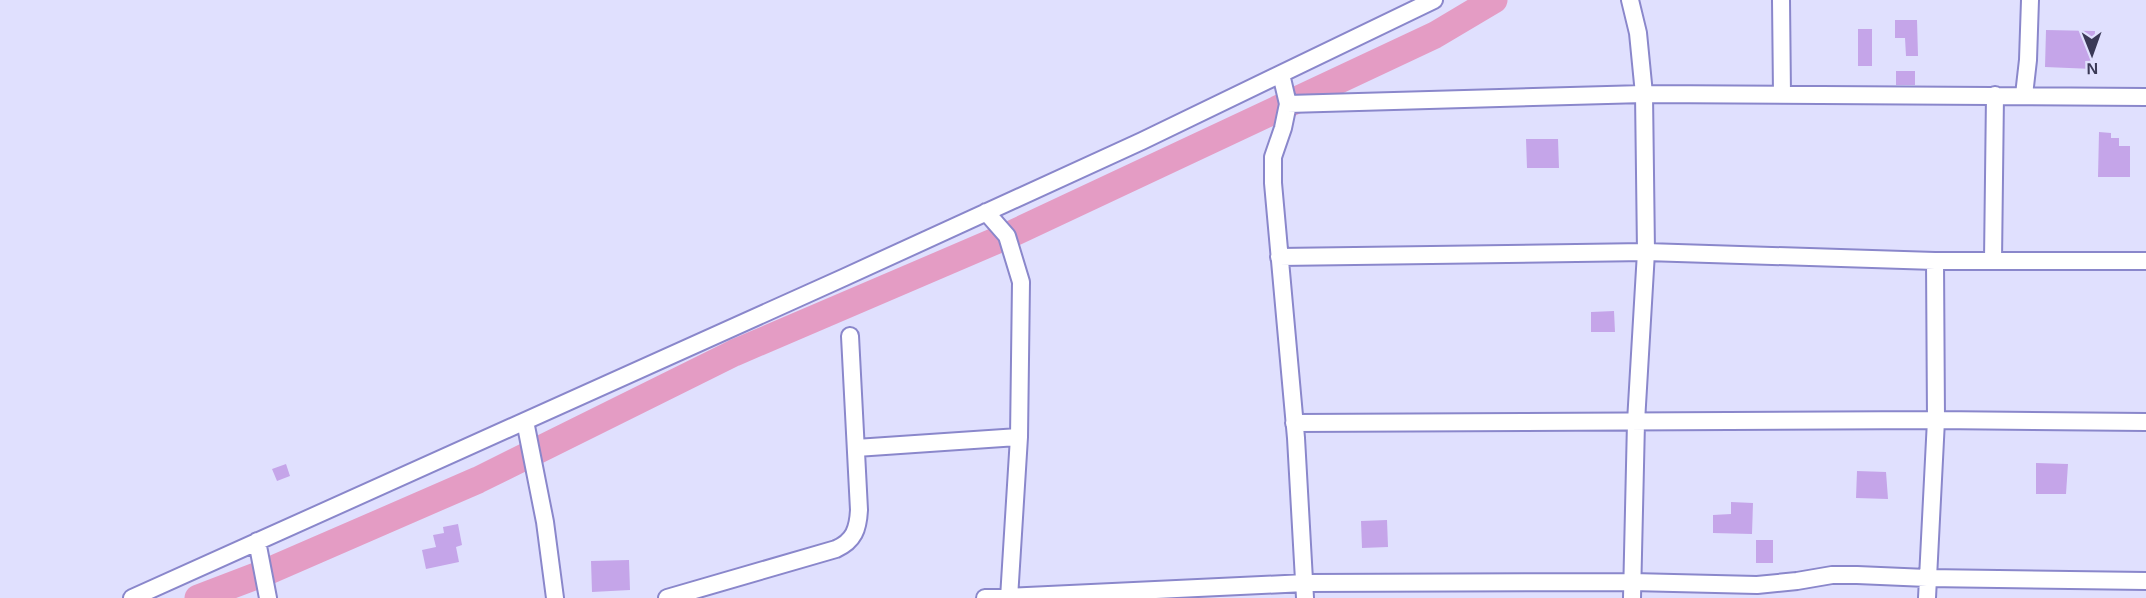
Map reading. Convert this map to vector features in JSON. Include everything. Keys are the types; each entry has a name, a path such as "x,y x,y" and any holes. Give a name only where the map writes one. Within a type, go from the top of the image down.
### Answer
{"street":[{"path":"132,598 986,212 1434,0"},
{"path":"1630,0 1638,33 1644,94 1646,252 1636,422 1632,590"},
{"path":"1781,0 1782,94"},
{"path":"2024,95 2030,0"},
{"path":"1281,74 1288,104 1273,157 1305,591"},
{"path":"1288,104 1644,94 2146,97"},
{"path":"1993,261 1995,95"},
{"path":"986,212 1007,236 1020,282 1019,437 1009,597"},
{"path":"1279,257 1646,252 1935,261 2146,261"},
{"path":"1927,598 1936,420 1935,261"},
{"path":"667,598 843,546 855,534 858,526 850,336"},
{"path":"1294,423 1936,420 2146,422"},
{"path":"525,421 545,522 555,598"},
{"path":"856,448 1019,437"},
{"path":"257,541 268,598"},
{"path":"984,598 1305,591 1632,590 1757,585 1832,575 2146,581"}],"building":[{"path":"1895,20 1917,20 1918,56 1906,56 1905,38 1895,38"},
{"path":"1858,29 1872,29 1872,66 1858,66"},
{"path":"2046,30 2095,31 2093,69 2045,67"},
{"path":"1896,71 1915,71 1915,85 1896,85"},
{"path":"2099,132 2111,133 2111,138 2119,138 2119,146 2130,146 2130,177 2098,177"},
{"path":"1526,139 1558,139 1559,168 1527,168"},
{"path":"1614,311 1615,332 1591,332 1591,312"},
{"path":"2036,463 2068,464 2066,494 2036,494"},
{"path":"286,464 290,476 277,481 272,469"},
{"path":"1857,471 1886,472 1888,499 1856,498"},
{"path":"1731,502 1753,503 1752,534 1713,533 1713,515 1731,514"},
{"path":"1387,520 1388,547 1362,548 1361,521"},
{"path":"458,524 462,545 456,547 459,562 426,569 422,550 436,547 433,535 444,533 443,527"},
{"path":"1756,540 1773,540 1773,563 1756,563"},
{"path":"629,560 630,590 592,592 591,561"}],"waterway":[{"path":"198,598 264,573 478,480 734,353 1007,236 1435,35 1494,0"}]}
